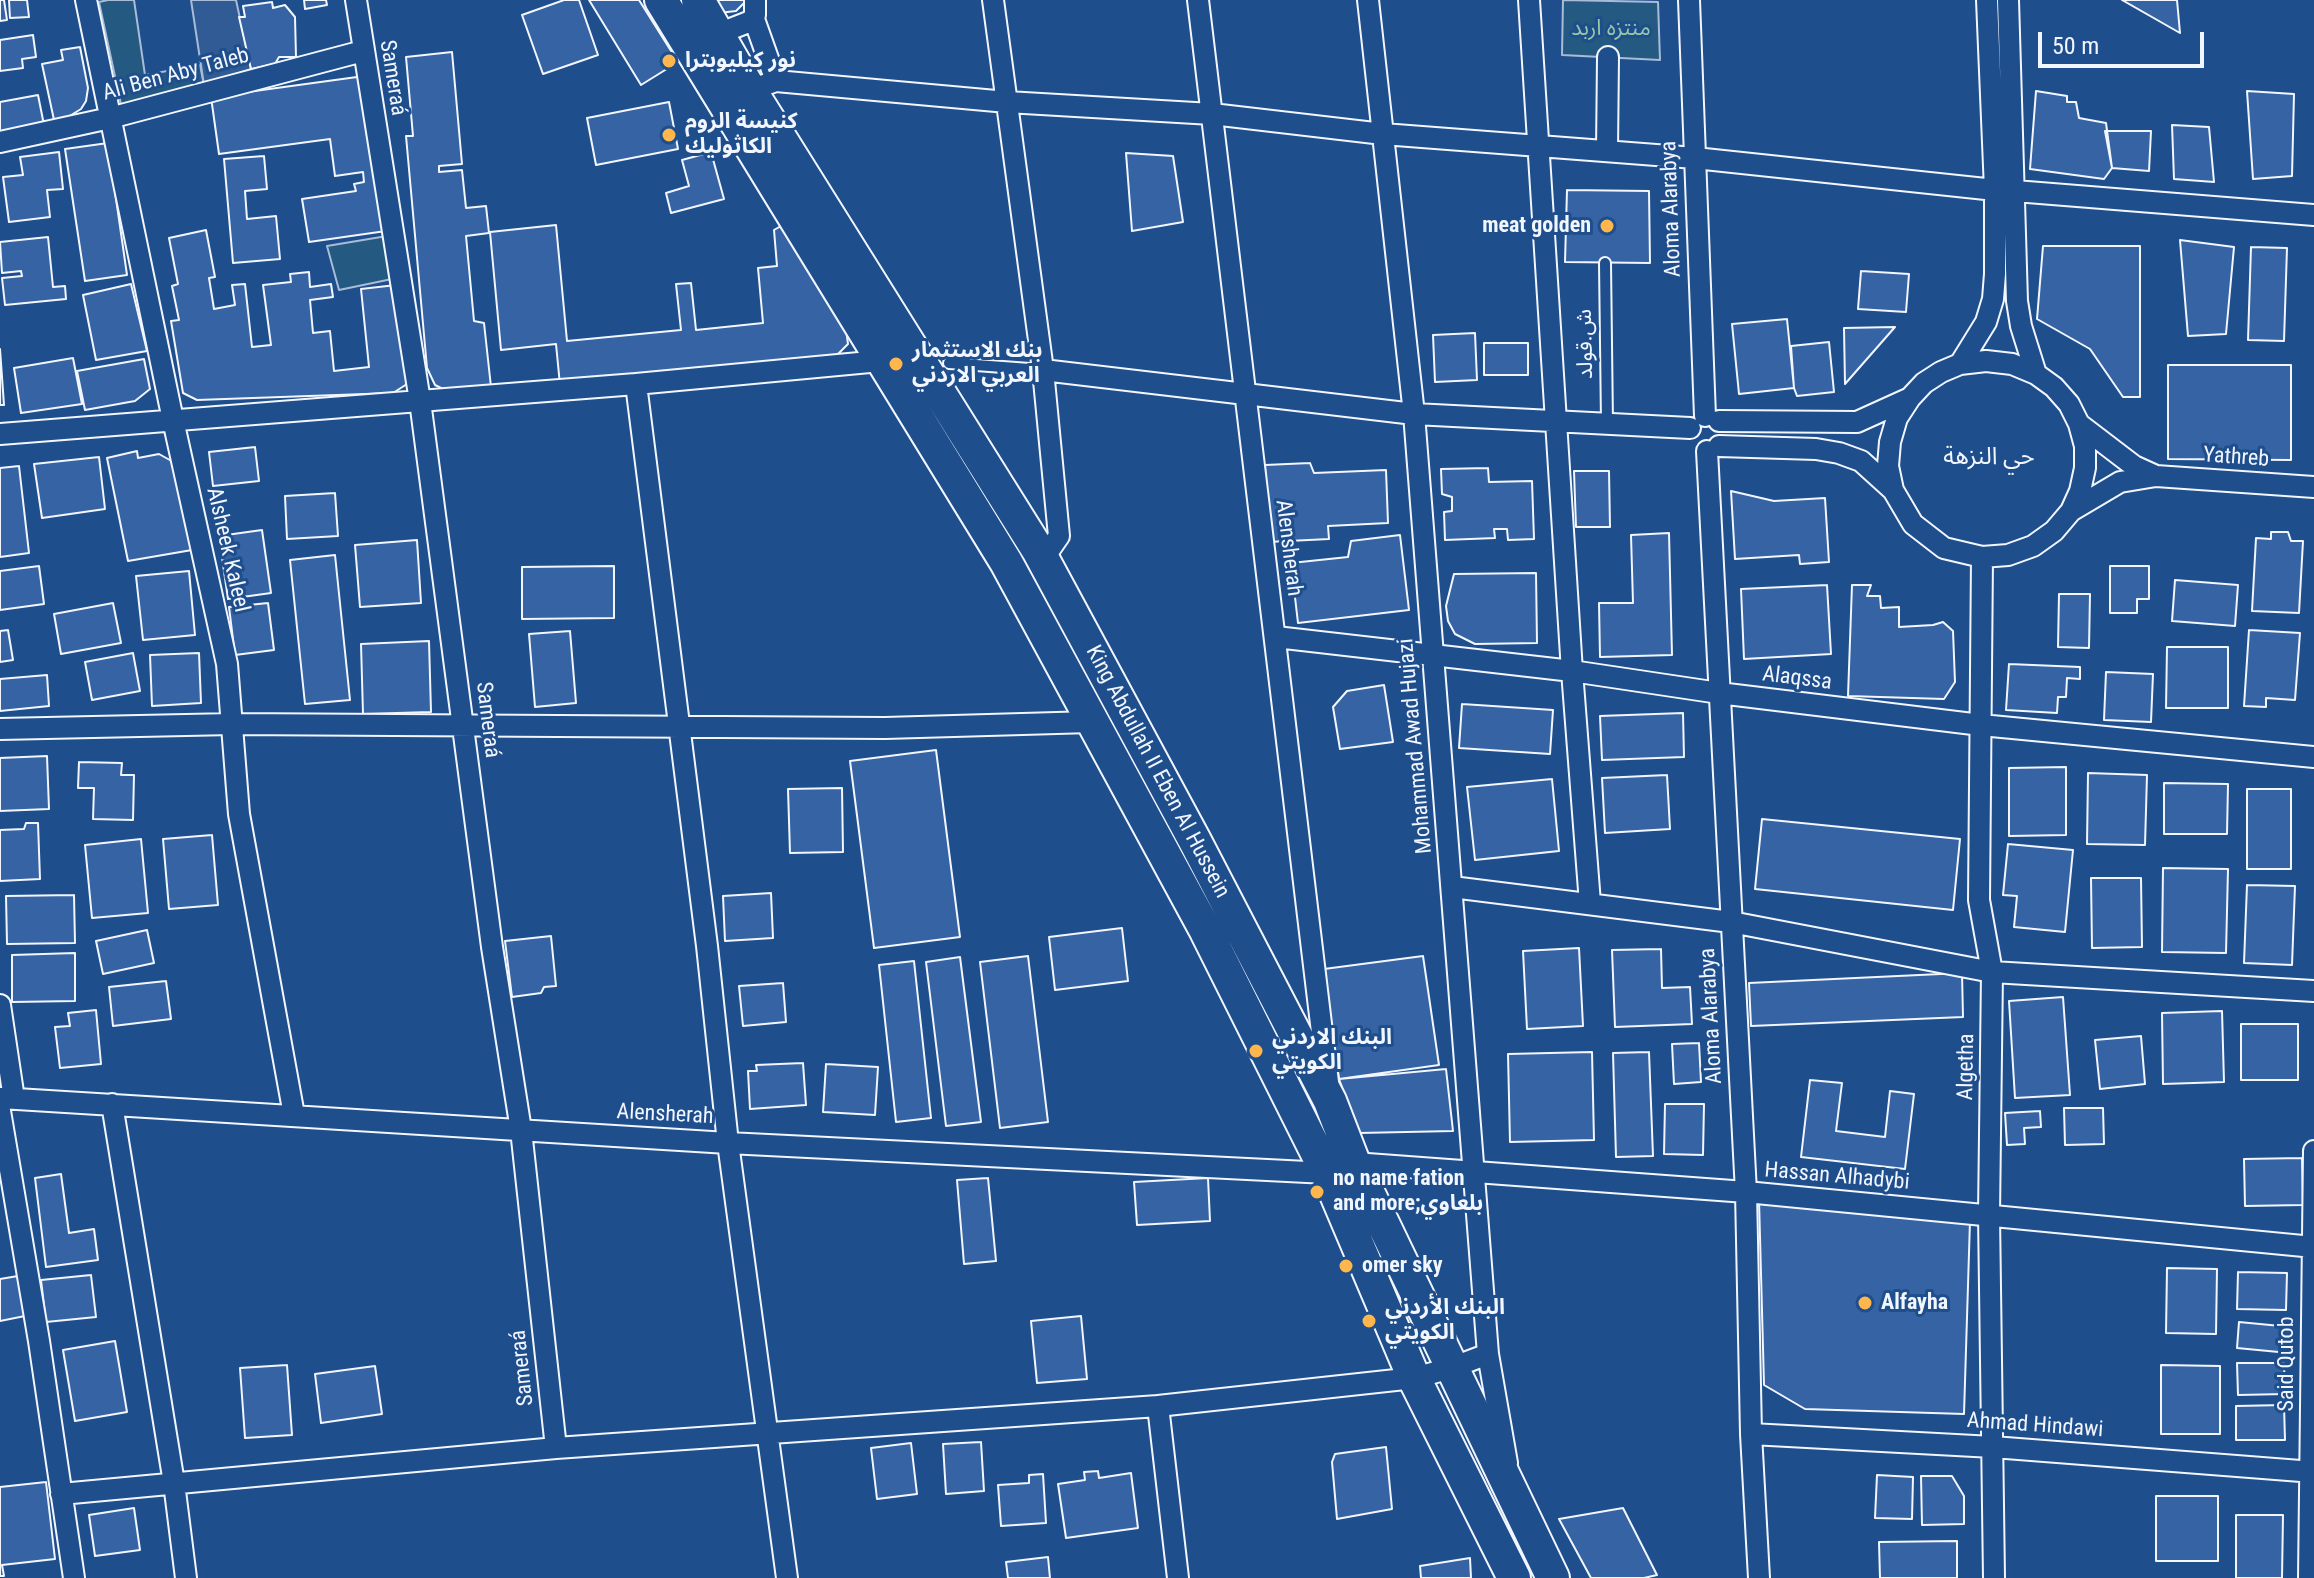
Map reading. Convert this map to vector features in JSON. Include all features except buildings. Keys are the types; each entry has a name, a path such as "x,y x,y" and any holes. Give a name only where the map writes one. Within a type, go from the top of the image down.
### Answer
{"main road":[{"name":"King Abdullah II Eben Al Hussein","path":"661,0 1006,562 1206,931 1451,1368 1512,1487 1553,1578"},
{"name":"King Abdullah II Eben Al Hussein","path":"698,0 718,34 763,85 914,353 1038,550 1202,854 1330,1101 1341,1168 1414,1378 1514,1578"}],"street":[{"name":"Alsheek Kaleel","path":"86,0 221,634 229,679 239,814 294,1115"},
{"name":"Sameraá","path":"356,0 420,401 492,947 521,1130 556,1448"},
{"path":"993,0 1043,370 1059,536 1050,549 1038,550"},
{"name":"Alensherah","path":"1198,0 1330,1101"},
{"name":"Mohammad Awad Hujazi","path":"1368,0 1414,414 1488,1354 1512,1487"},
{"path":"1529,0 1590,903"},
{"name":"Aloma Alarabya","path":"1689,0 1704,422 1723,436 1713,448 1719,693 1746,1192 1751,1434 1759,1578"},
{"path":"1987,0 2017,301 2027,351 2036,374"},
{"path":"1960,364 1986,322 1993,299 2005,191 2008,0"},
{"path":"718,34 754,9 763,85 1212,114 1383,134 1695,158 2005,191 2314,215"},
{"name":"Ali Ben Aby Taleb","path":"0,142 110,118 363,51"},
{"path":"1607,151 1608,57"},
{"path":"0,434 636,384 883,362 914,353"},
{"path":"1704,422 1691,441 1695,447 1816,449 1861,461 1893,490 1913,524 1944,548 1982,557 2008,555 2033,546 2054,531 2071,511 2085,468 2085,446 2079,424 2069,404 2054,387 2036,374 2012,364 1986,361 1960,364 1924,383 1897,418 1890,442 1888,466 1893,490"},
{"path":"1043,370 1414,414 1607,424 1857,422 1910,398"},
{"path":"636,384 707,946 728,1143 787,1578"},
{"path":"2079,424 2134,466 2156,476"},
{"path":"2071,511 2120,482 2156,476"},
{"name":"Yathreb","path":"2156,476 2314,487"},
{"name":"Algetha","path":"1982,557 1979,900 1992,972 1989,1215 1994,1578"},
{"name":"Alaqssa","path":"1276,637 1572,671 1719,693 1981,725 2314,757"},
{"path":"0,729 232,724 885,728 1091,722"},
{"path":"1452,887 1731,922 1992,972 2314,991"},
{"path":"0,1005 5,1103 74,1578"},
{"name":"Alensherah","path":"5,1103 112,1104 728,1143 1341,1168"},
{"path":"112,1104 174,1483 186,1578"},
{"name":"Said Qutob","path":"2309,1578 2313,1472 2314,1151"},
{"name":"Hassan Alhadybi","path":"1341,1168 1475,1173 1746,1192 2313,1246"},
{"path":"61,1494 556,1448 1158,1406 1414,1378 1488,1354"},
{"path":"1158,1406 1178,1578"},
{"name":"Ahmad Hindawi","path":"1751,1434 1993,1447 2313,1472"}],"lane":[{"name":"ش.قولد","path":"1605,263 1607,424"},
{"path":"949,363 1043,370"}],"green space":[{"path":"134,0 145,75 200,65 204,85 122,109 99,2"},
{"name":"منتزه اربد","path":"1563,0 1658,2 1660,60 1562,55"},
{"path":"387,236 392,279 339,290 327,246"}],"shaded area":[{"path":"191,0 236,0 251,69 204,85"}],"place":[{"name":"نور كيليوبترا","path":"669,61"},
{"name":"كنيسة الروم الكاثوليك","path":"669,135"},
{"name":"meat golden","path":"1607,226"},
{"name":"بنك الاستثمار العربي الاردني","path":"896,364"},
{"name":"البنك الاردني الكويتي","path":"1256,1051"},
{"name":"no name fation and more;بلعاوي","path":"1317,1192"},
{"name":"omer sky","path":"1346,1266"},
{"name":"Alfayha","path":"1865,1303"},
{"name":"البنك الأردني الكويتي","path":"1369,1321"}],"district":[{"name":"حي النزهة","path":"1989,458"}]}
